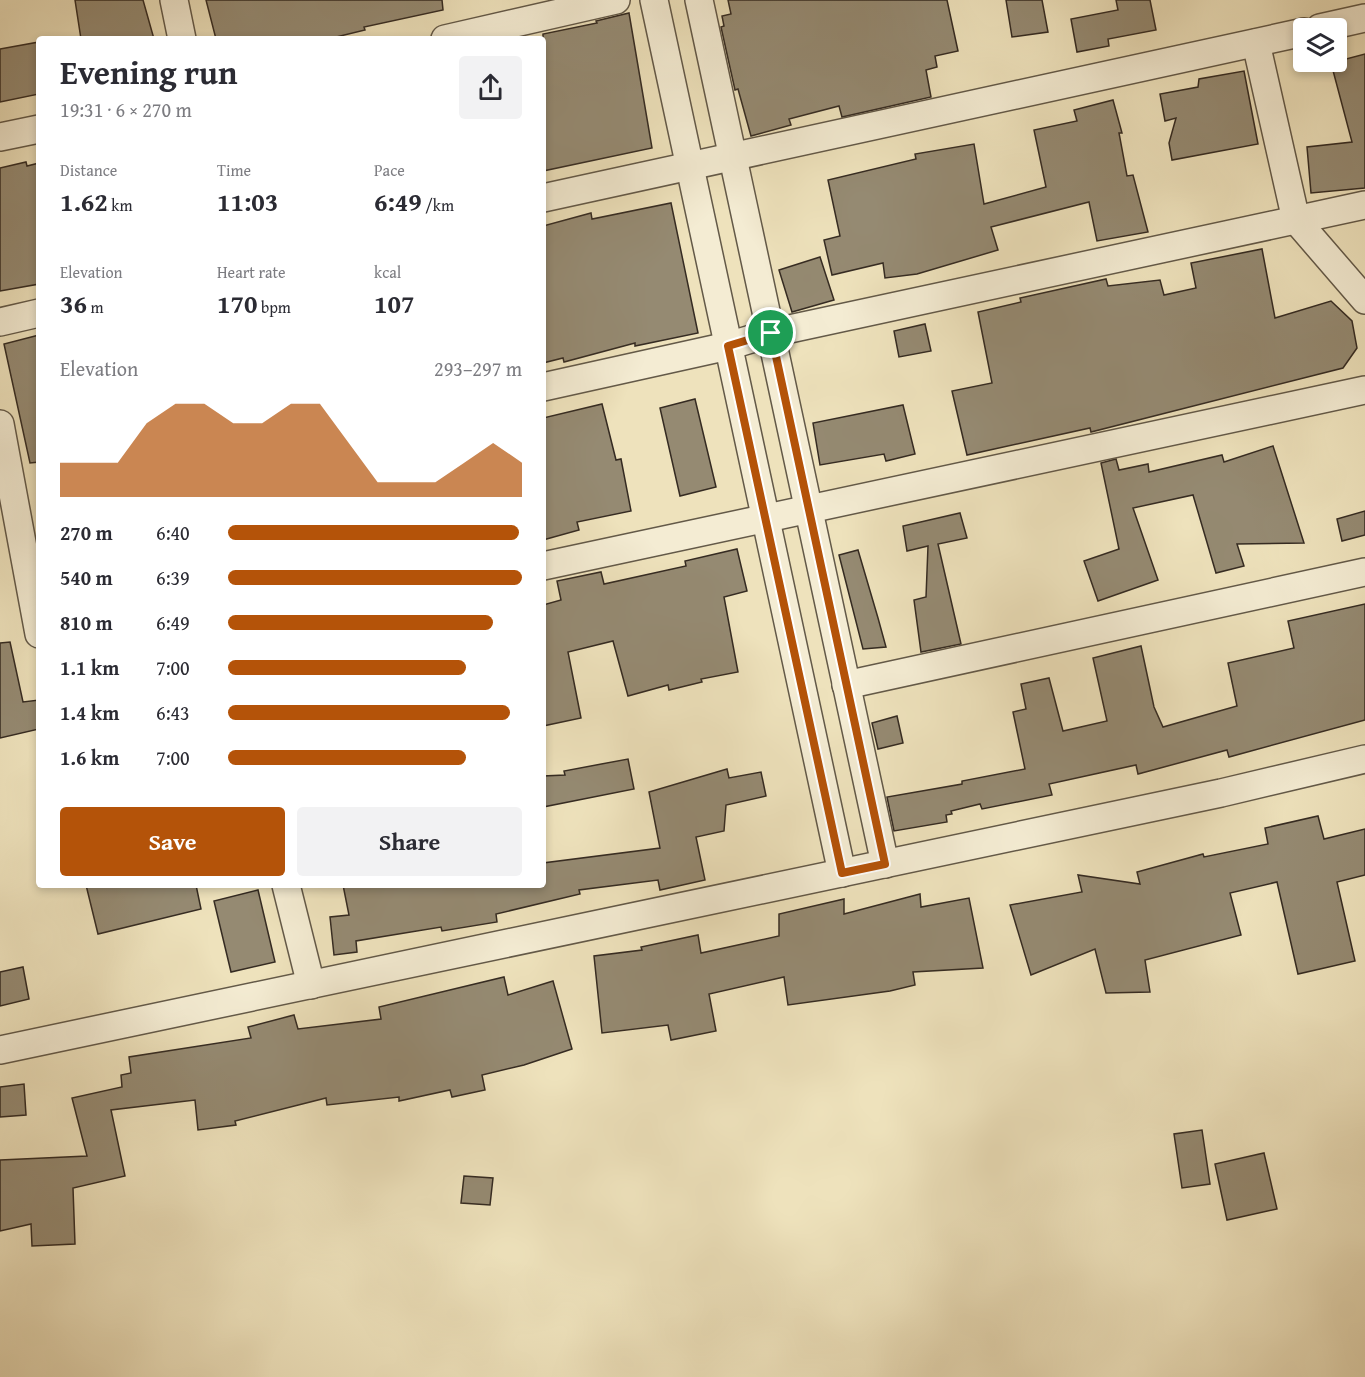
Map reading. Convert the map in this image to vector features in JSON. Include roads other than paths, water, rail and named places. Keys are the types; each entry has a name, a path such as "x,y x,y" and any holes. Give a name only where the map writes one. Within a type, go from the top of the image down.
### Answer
{"street":[{"path":"174,0 181,36"},
{"path":"458,36 616,0"},
{"path":"654,0 842,873"},
{"path":"699,0 885,864"},
{"path":"1347,22 1365,18"},
{"path":"546,197 1293,35"},
{"path":"1256,43 1296,220 1365,300"},
{"path":"0,137 36,130"},
{"path":"546,386 728,346 771,333 1365,205"},
{"path":"0,322 36,314"},
{"path":"546,565 1365,390"},
{"path":"0,424 36,618"},
{"path":"846,685 1365,572"},
{"path":"0,1050 1209,796 1365,759"},
{"path":"287,888 311,985"}]}
